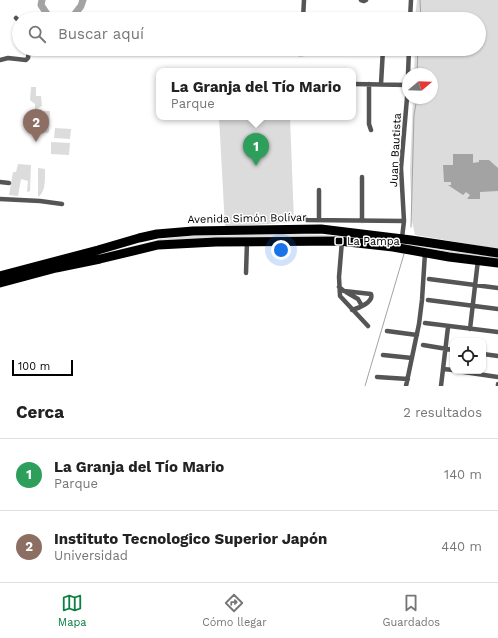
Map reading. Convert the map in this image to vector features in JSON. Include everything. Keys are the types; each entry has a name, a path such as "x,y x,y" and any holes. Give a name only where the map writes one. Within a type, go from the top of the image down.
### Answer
{"highway":[{"name":"Avenida Simón Bolívar","path":"0,276 157,234 193,231 321,229 402,238 498,253"},
{"path":"0,283 56,268 158,245 216,242 342,241 498,263"}],"street":[{"path":"303,12 304,0"},
{"path":"361,0 366,0"},
{"path":"410,12 411,0"},
{"path":"0,60 8,58 26,60 28,56"},
{"path":"381,84 383,56"},
{"path":"408,68 409,56"},
{"path":"356,84 402,86"},
{"path":"369,84 369,124 371,130"},
{"name":"Juan Bautista","path":"402,238 404,222 401,168 406,104"},
{"path":"362,177 362,221"},
{"path":"0,182 9,182"},
{"path":"319,190 319,220"},
{"path":"0,199 40,201 62,204"},
{"path":"302,217 307,220 404,222"},
{"path":"342,241 339,287 340,296 368,326"},
{"path":"246,273 247,242"},
{"path":"406,386 417,335 422,300 424,253"},
{"path":"470,329 478,260"},
{"path":"429,279 498,288"},
{"path":"339,287 358,299 362,306"},
{"path":"344,291 371,294 372,298 362,306 352,310"},
{"path":"428,300 498,309"},
{"path":"424,323 498,332"},
{"path":"441,386 448,327"},
{"path":"387,331 417,335"},
{"path":"422,345 450,350"},
{"path":"486,354 498,356"},
{"path":"383,355 412,358"},
{"path":"443,369 450,370"},
{"path":"478,374 498,377"},
{"path":"377,377 408,379"}],"shaded area":[{"path":"417,0 498,0 498,249 415,235 412,221 410,171 413,104 438,104 438,68 414,68 415,56 486,56 486,12 416,12"},
{"path":"31,87 36,87 36,96 41,96 42,106 35,110 35,104 30,100"},
{"path":"41,109 41,111 50,111 49,132 47,133 39,132 34,114"},
{"path":"219,120 290,120 294,222 225,227"},
{"path":"55,128 71,129 70,139 54,138"},
{"path":"51,142 70,143 69,155 51,154"},
{"path":"453,154 473,154 473,163 479,162 479,160 489,160 498,168 498,191 480,192 480,199 467,199 470,195 466,192 463,195 448,185 451,185 451,182 444,182 443,165 453,165"},
{"path":"18,164 31,165 30,191 27,192 28,181 21,179 18,196 9,195 13,172 16,172"},
{"path":"38,168 45,169 45,176 44,188 41,195 38,197"},
{"path":"287,234 324,235 394,242 498,257 498,260 306,237 188,239 161,241 0,279 161,239 189,236"}],"waterway":[{"path":"42,0 41,5 46,12"},
{"path":"76,12 83,0"},
{"path":"420,0 421,12"},
{"path":"417,68 418,56"},
{"path":"411,227 414,115 416,104"},
{"path":"365,386 404,254"}],"place":[{"name":"Instituto Tecnologico Superior Japón","path":"36,142"},
{"name":"La Granja del Tío Mario","path":"256,166"},
{"name":"La Pampa","path":"339,241"}]}
